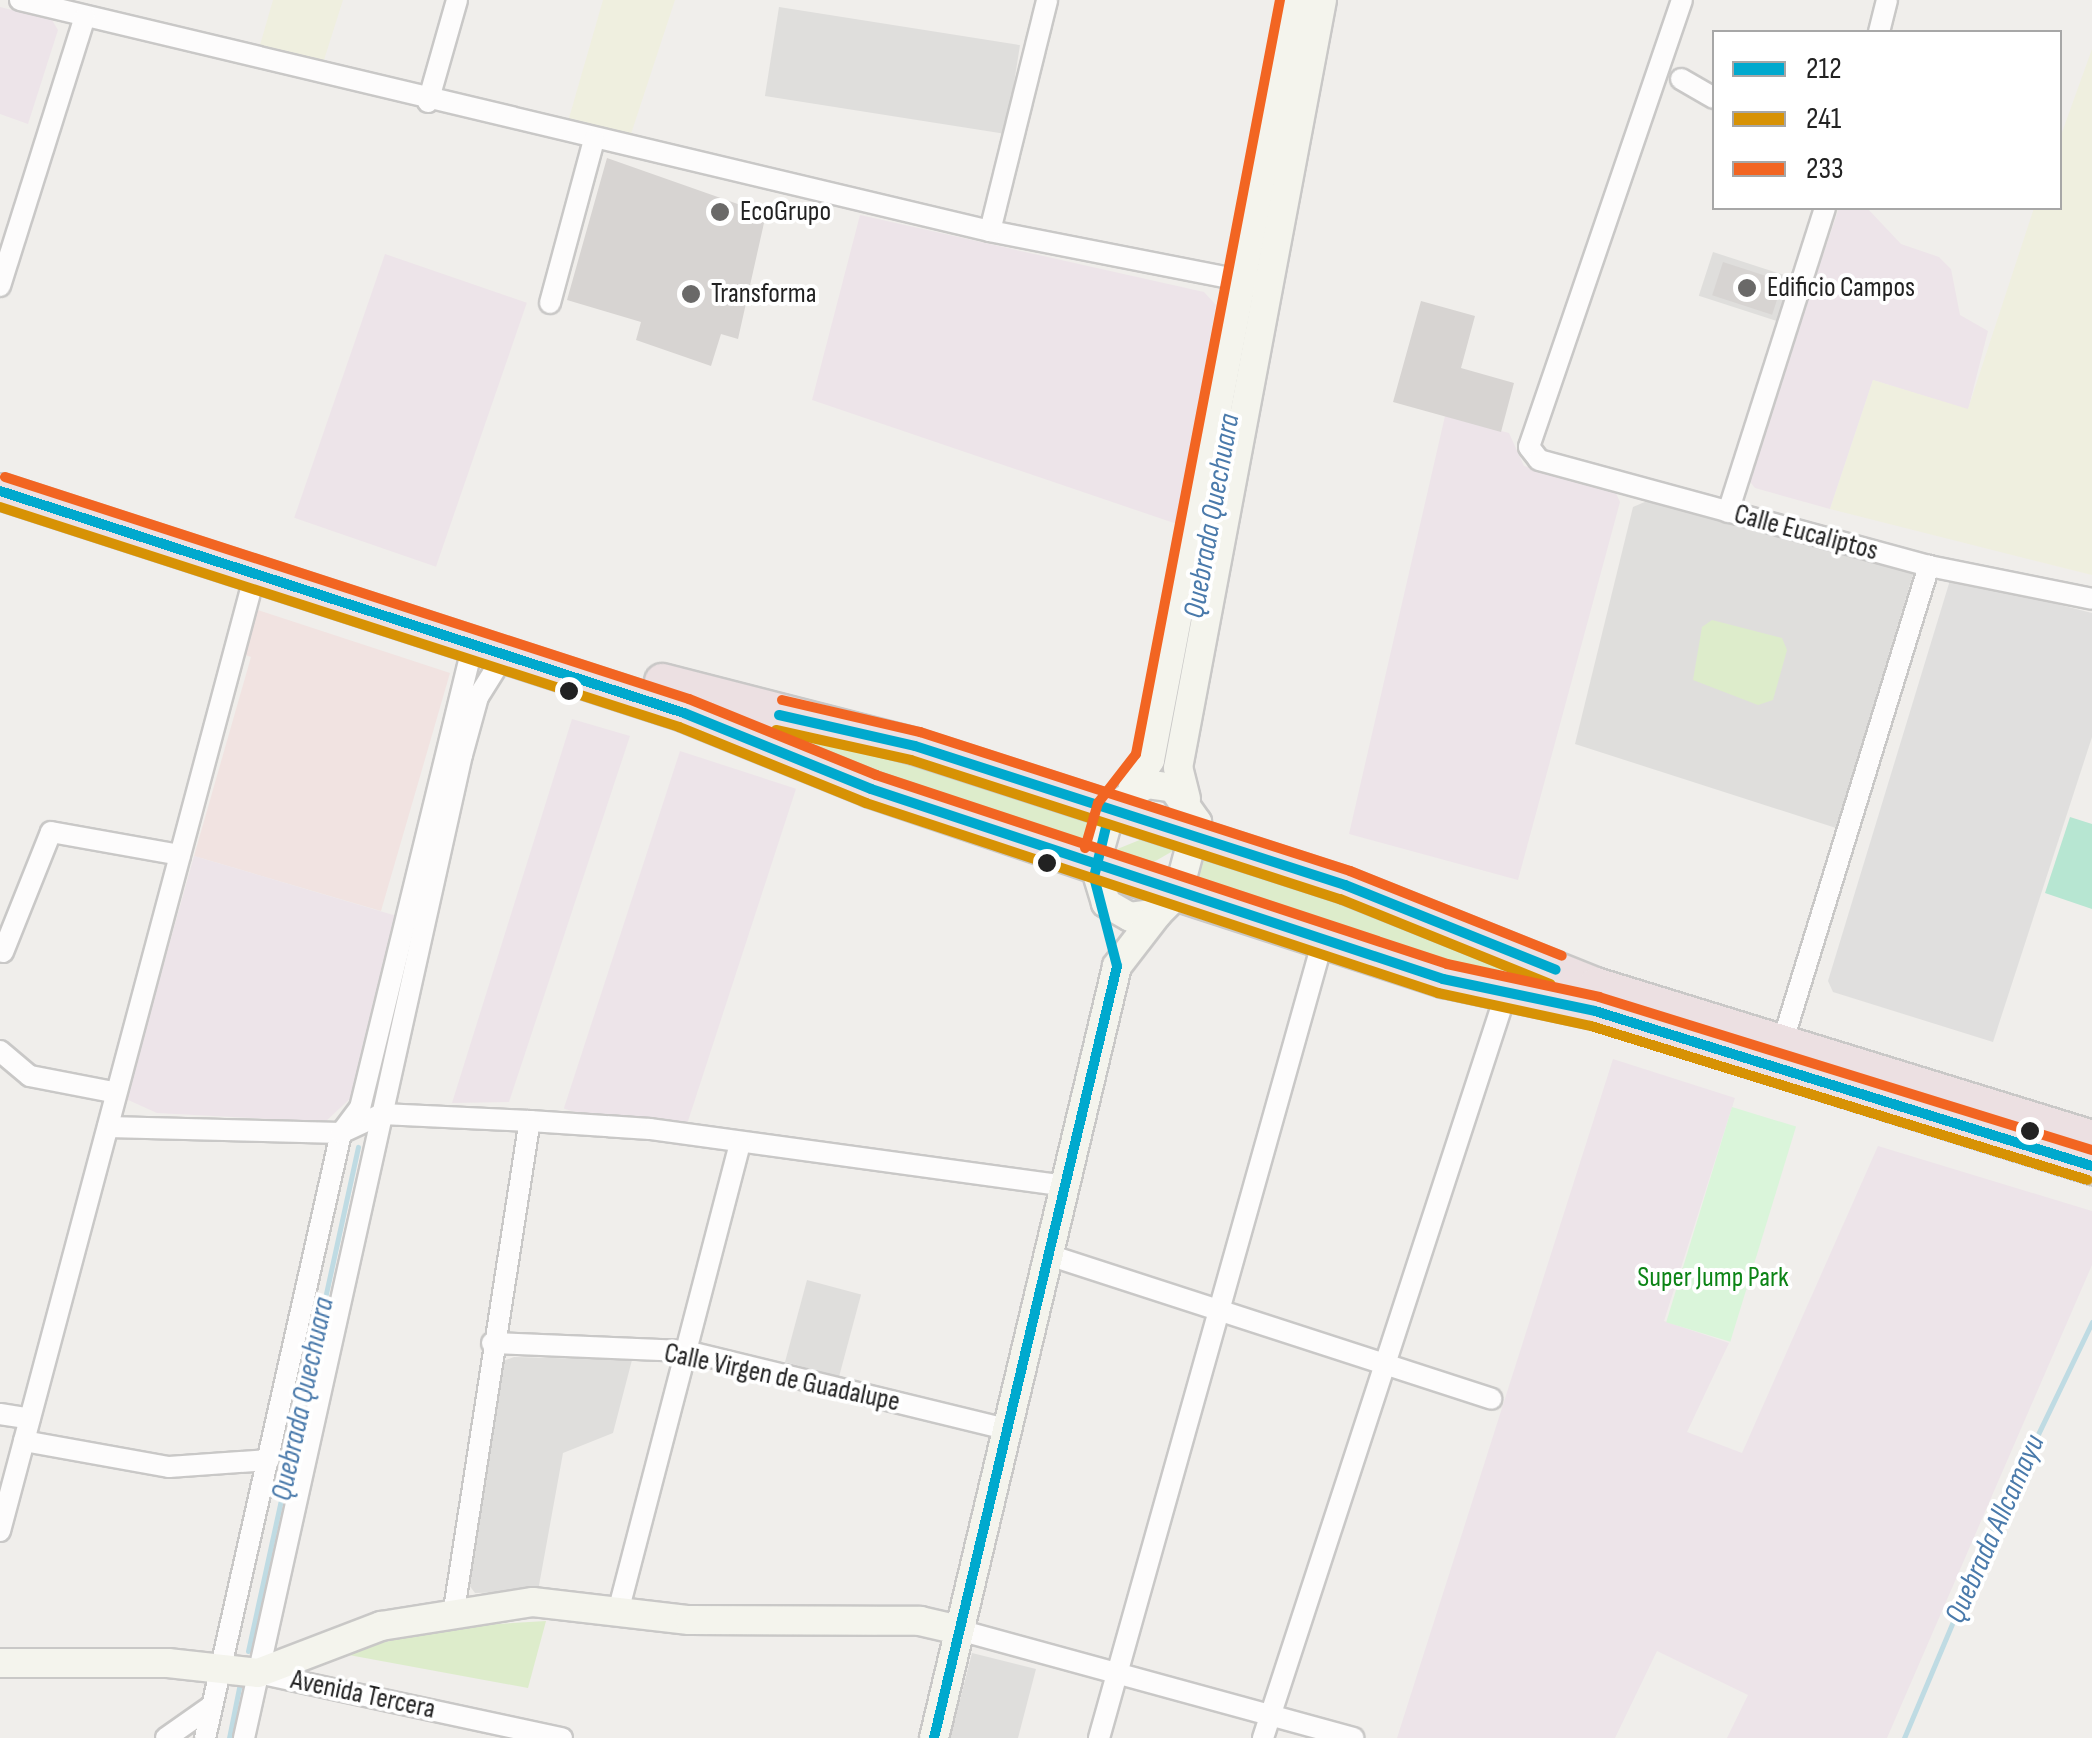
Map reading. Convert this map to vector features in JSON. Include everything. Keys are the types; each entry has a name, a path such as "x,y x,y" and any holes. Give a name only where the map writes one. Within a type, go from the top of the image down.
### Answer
{"highway":[{"path":"0,466 690,690 1122,799 1152,824 1192,846 1345,885 1595,985 1784,1038 2092,1138"},
{"path":"0,491 489,649 1135,879 1168,903 1323,940 1506,993 1595,1011 2092,1166"},
{"path":"1098,868 1152,824"},
{"path":"1135,879 1192,846"}],"main road":[{"path":"934,1738 1052,1256 1117,966 1098,868 1122,799 1150,760 1294,0"},
{"path":"1117,966 1168,903 1192,846 1197,822 1178,768 1272,287 1322,0"},
{"path":"1122,799 1160,784 1186,799"},
{"path":"1098,868 1130,916 1168,903"},
{"path":"258,1673 381,1626 454,1610 533,1602 619,1608 688,1620 920,1620 959,1630"},
{"name":"Avenida Tercera","path":"0,1662 222,1668 258,1673"}],"street":[{"path":"20,0 428,102 990,231 1272,287"},
{"path":"428,102 457,0"},
{"path":"990,231 1047,0"},
{"name":"Calle Eucaliptos","path":"1682,0 1529,446 1539,460 1728,512 1929,566 2092,599"},
{"path":"1880,30 1887,0"},
{"path":"0,286 85,17"},
{"path":"1681,80 1712,97"},
{"path":"550,303 594,140"},
{"path":"1728,512 1824,210"},
{"path":"1784,1038 1929,566"},
{"path":"0,1531 108,1127 112,1092 255,574"},
{"path":"244,1738 489,649"},
{"path":"205,1738 341,1133 360,1108 489,649"},
{"path":"3,952 51,832 180,855"},
{"path":"1099,1738 1323,940"},
{"path":"1263,1738 1506,993"},
{"path":"0,1052 30,1076 112,1092"},
{"path":"108,1127 341,1133 382,1114 530,1121 740,1142 1068,1186"},
{"path":"454,1610 492,1343 530,1121"},
{"path":"619,1608 740,1142"},
{"path":"1052,1256 1491,1398"},
{"name":"Calle Virgen de Guadalupe","path":"492,1343 686,1351 1010,1430"},
{"path":"0,1414 30,1418"},
{"path":"24,1441 169,1467 269,1460"},
{"path":"959,1630 1354,1738"},
{"name":"Avenida Tercera","path":"258,1673 500,1730 562,1738"},
{"path":"166,1738 210,1707"}],"shaded area":[{"path":"0,7 52,20 58,30 28,124 0,114"},
{"path":"779,7 1020,45 1006,134 765,96"},
{"path":"1838,210 1869,210 1901,244 1939,257 1951,269 1960,315 1988,331 1968,410 1873,380 1830,509 1755,488 1747,478"},
{"path":"860,215 1204,292 1216,305 1177,524 812,400"},
{"path":"1713,252 1791,277 1777,321 1699,296"},
{"path":"385,254 527,303 436,567 294,518"},
{"path":"1445,416 1509,433 1524,466 1615,491 1620,502 1518,880 1349,834"},
{"path":"1647,501 1907,567 1913,575 1836,828 1575,744 1633,507"},
{"path":"1951,577 2092,613 2092,737 1993,1042 1833,992 1828,981"},
{"path":"252,608 450,673 381,911 194,856 251,657 240,653"},
{"path":"572,719 630,736 509,1102 452,1103"},
{"path":"680,751 796,789 680,1146 564,1109"},
{"path":"194,856 400,917 354,1095 325,1122 157,1113 126,1099"},
{"path":"1613,1059 1735,1098 1664,1321 1729,1343 1687,1432 1742,1453 1878,1146 2092,1211 2092,1265 1887,1738 1727,1738 1748,1695 1657,1651 1615,1738 1397,1738"},
{"path":"807,1280 861,1294 839,1377 785,1362"},
{"path":"514,1357 632,1360 613,1433 563,1453 538,1591 475,1593 469,1585 500,1362"},
{"path":"972,1653 1036,1669 1018,1738 950,1738"}],"green space":[{"path":"273,0 343,0 324,60 260,45"},
{"path":"603,0 675,0 631,134 569,118"},
{"path":"2092,49 2092,575 1830,509 1873,380 1968,409 2033,210 2062,210 2062,132"},
{"path":"1712,620 1782,638 1787,650 1773,700 1758,705 1693,680 1702,627"},
{"path":"657,694 1100,814 1088,844"},
{"path":"2070,817 2092,824 2092,909 2045,893"},
{"path":"1147,837 1178,848 1152,863 1110,852"},
{"path":"1201,858 1308,883 1523,968 1517,984 1192,888"},
{"name":"Super Jump Park","path":"1732,1107 1796,1127 1730,1342 1666,1322"},
{"path":"546,1621 528,1688 338,1653 449,1627"}],"building":[{"name":"EcoGrupo","path":"607,158 766,214 738,339 721,334 711,366 636,340 641,322 567,300"},
{"name":"Edificio Campos","path":"1723,262 1783,281 1772,315 1712,295"},
{"path":"1421,301 1475,316 1461,368 1514,383 1501,432 1393,402"}],"waterway":[{"name":"Quebrada Quechuara","path":"248,1651 358,1147"},
{"name":"Quebrada Allcamayu","path":"1904,1738 1988,1538 2092,1322"},
{"name":"Quebrada Quechuara","path":"229,1738 240,1683"}],"transit line":[{"name":"233","path":"1085,848 1098,803 1136,754 1280,0"},
{"name":"233","path":"5,477 689,699 876,775 1447,964 1599,997 2092,1150"},
{"name":"212","path":"0,491 684,713 871,789 1443,979 1595,1011 2092,1166"},
{"name":"241","path":"0,507 679,727 866,803 1438,993 1591,1026 2088,1180"},
{"name":"233","path":"782,700 920,732 1350,871 1562,956"},
{"name":"212","path":"779,715 915,746 1345,885 1556,970"},
{"name":"241","path":"776,730 911,760 1340,899 1550,984"},
{"name":"212","path":"934,1738 1117,966 1094,877 1106,827"}],"place":[{"name":"EcoGrupo","path":"720,212"},
{"name":"Edificio Campos","path":"1747,288"},
{"name":"Transforma","path":"691,294"}]}
